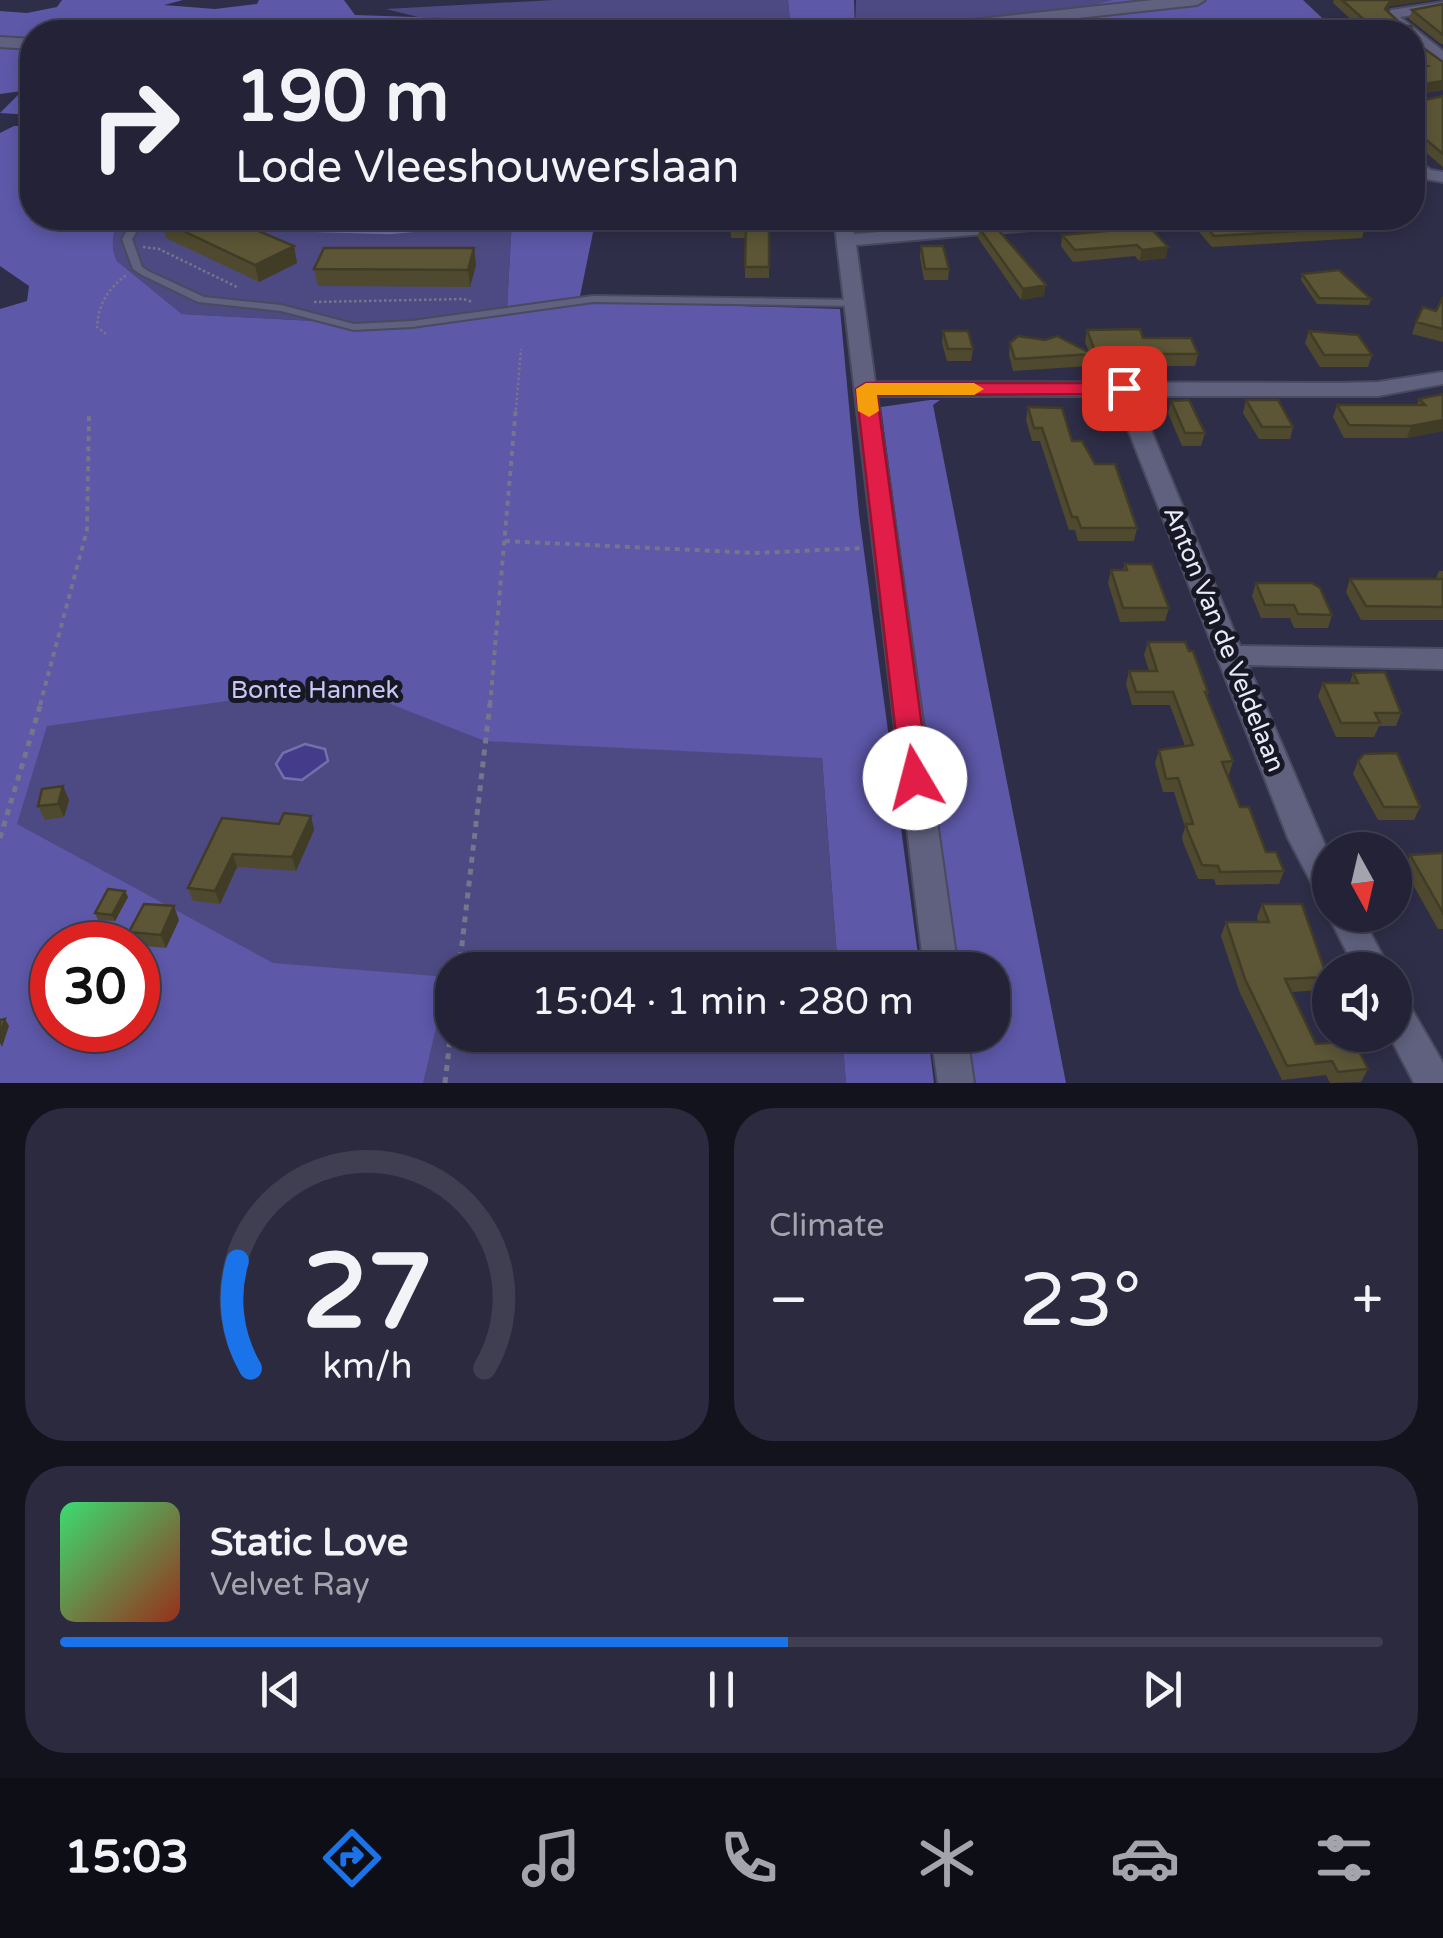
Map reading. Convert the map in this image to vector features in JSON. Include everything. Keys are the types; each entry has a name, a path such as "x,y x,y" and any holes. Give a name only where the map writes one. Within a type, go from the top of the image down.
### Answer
{"street":[{"path":"1015,20 1196,0"},
{"path":"1396,20 1396,13 1443,6"},
{"path":"845,230 939,952"},
{"path":"846,240 966,230"},
{"path":"866,389 1360,390 1443,378"},
{"name":"Anton Van de Veldelaan","path":"1124,388 1312,853"},
{"path":"1230,656 1443,659"},
{"path":"1412,1044 1428,1074 1443,1082"},
{"path":"952,1052 956,1083"}],"lane":[{"path":"133,230 127,239 139,269 194,298 296,311 354,327 412,324 593,300 854,303"}],"path":[{"path":"133,248 159,248 237,286 240,293 231,305"},
{"path":"106,334 98,327 100,309 114,282 139,269"},
{"path":"296,311 326,298 463,298 496,312"},
{"path":"461,952 505,541 521,349"},
{"path":"0,838 61,637 88,530 90,414"},
{"path":"505,541 756,553 884,547"},
{"path":"445,1083 449,1052"}],"green space":[{"path":"554,0 788,0 790,20 503,20 418,17 386,9"},
{"path":"856,0 1114,0 960,20 855,20"},
{"path":"115,230 511,230 507,309 371,324 182,314 117,261"},
{"name":"Bonte Hannek","path":"0,317 822,758 837,952 435,952 435,1052 843,1052 846,1083 0,1083"}],"shaded area":[{"path":"62,0 183,0 164,5 215,9 257,4 259,0 344,0 355,15 500,20 20,20 20,37 0,36 0,11 27,13 57,7"},
{"path":"788,0 854,0 855,20 790,20"},
{"path":"1113,0 1303,0 1324,20 1069,20 1096,17 1083,7"},
{"path":"0,47 20,48 20,91 0,94"},
{"path":"20,93 20,114 0,113"},
{"name":"Bonte Hannek","path":"14,126 20,126 20,230 115,230 113,250 117,261 182,314 371,324 507,309 511,230 594,230 579,301 840,309 859,514 918,952 837,952 822,758 485,741 342,685 47,726 17,824 273,963 435,976 435,1032 423,1083 0,1083 0,309 27,301 29,286 0,266 0,133"},
{"path":"286,230 423,230 390,233"},
{"path":"940,400 933,405 1066,1083 972,1083 968,1052 1010,1052 1010,952 955,952 881,407"},
{"path":"305,744 325,749 328,761 302,780 284,778 276,764 283,753"},
{"path":"843,1052 930,1052 934,1083 846,1083"}],"building":[{"path":"1342,0 1391,0 1385,9 1397,20 1364,20"},
{"path":"1443,4 1443,35 1425,20 1412,10"},
{"path":"1425,49 1443,62 1443,81 1425,84"},
{"path":"1443,96 1443,154 1425,139 1425,100"},
{"path":"181,230 256,230 294,246 255,265"},
{"path":"746,230 769,230 769,267 745,267"},
{"path":"980,230 998,230 1046,285 1023,289"},
{"path":"1153,230 1168,247 1075,250 1062,235"},
{"path":"1209,230 1315,230 1214,236"},
{"path":"921,246 943,246 949,269 925,269"},
{"path":"324,248 474,248 468,270 314,269"},
{"path":"1339,270 1371,299 1319,298 1302,274"},
{"path":"1443,297 1443,329 1416,322 1423,307 1436,311"},
{"path":"1140,329 1143,338 1191,338 1198,354 1096,354 1087,330"},
{"path":"943,331 968,331 973,349 948,349"},
{"path":"1309,331 1358,335 1372,355 1324,355"},
{"path":"1018,336 1045,340 1057,336 1092,354 1015,359 1010,343"},
{"path":"1443,394 1443,420 1411,426 1349,425 1337,405 1425,405 1419,399"},
{"path":"1189,400 1205,433 1185,433 1171,401"},
{"path":"1246,400 1278,400 1293,427 1262,427"},
{"path":"1028,407 1062,408 1072,441 1082,441 1095,464 1115,464 1137,528 1081,528 1077,517 1072,517 1042,428 1034,428"},
{"path":"1125,564 1152,564 1169,608 1123,608 1111,570 1127,570"},
{"path":"1350,579 1443,579 1443,607 1366,606"},
{"path":"1256,583 1312,583 1320,588 1332,615 1298,614 1294,605 1265,605"},
{"path":"1148,642 1185,642 1193,651 1233,761 1222,762 1240,807 1249,807 1266,852 1276,852 1284,871 1220,872 1218,866 1202,865 1187,829 1186,824 1193,824 1178,778 1166,779 1159,750 1193,745 1173,692 1136,692 1129,671 1157,671"},
{"path":"1385,672 1401,713 1375,713 1380,723 1341,723 1323,683 1358,683 1353,673"},
{"path":"1397,753 1420,807 1384,807 1358,761 1364,754"},
{"path":"63,786 58,804 38,806 42,789"},
{"path":"284,813 311,816 292,857 233,854 215,891 188,888 222,818 279,824"},
{"path":"1443,853 1443,913 1412,859 1412,855"},
{"path":"108,889 125,891 112,915 95,913"},
{"path":"144,904 174,906 161,935 160,922 134,922"},
{"path":"1262,904 1302,904 1318,952 1312,952 1312,978 1285,979 1312,1036 1312,1052 1360,1052 1368,1069 1338,1072 1332,1061 1287,1066 1245,979 1226,922 1269,922"}],"slow traffic":[{"path":"869,411 866,389 974,389"}],"route":[{"path":"915,778 866,389 1124,388"}]}
